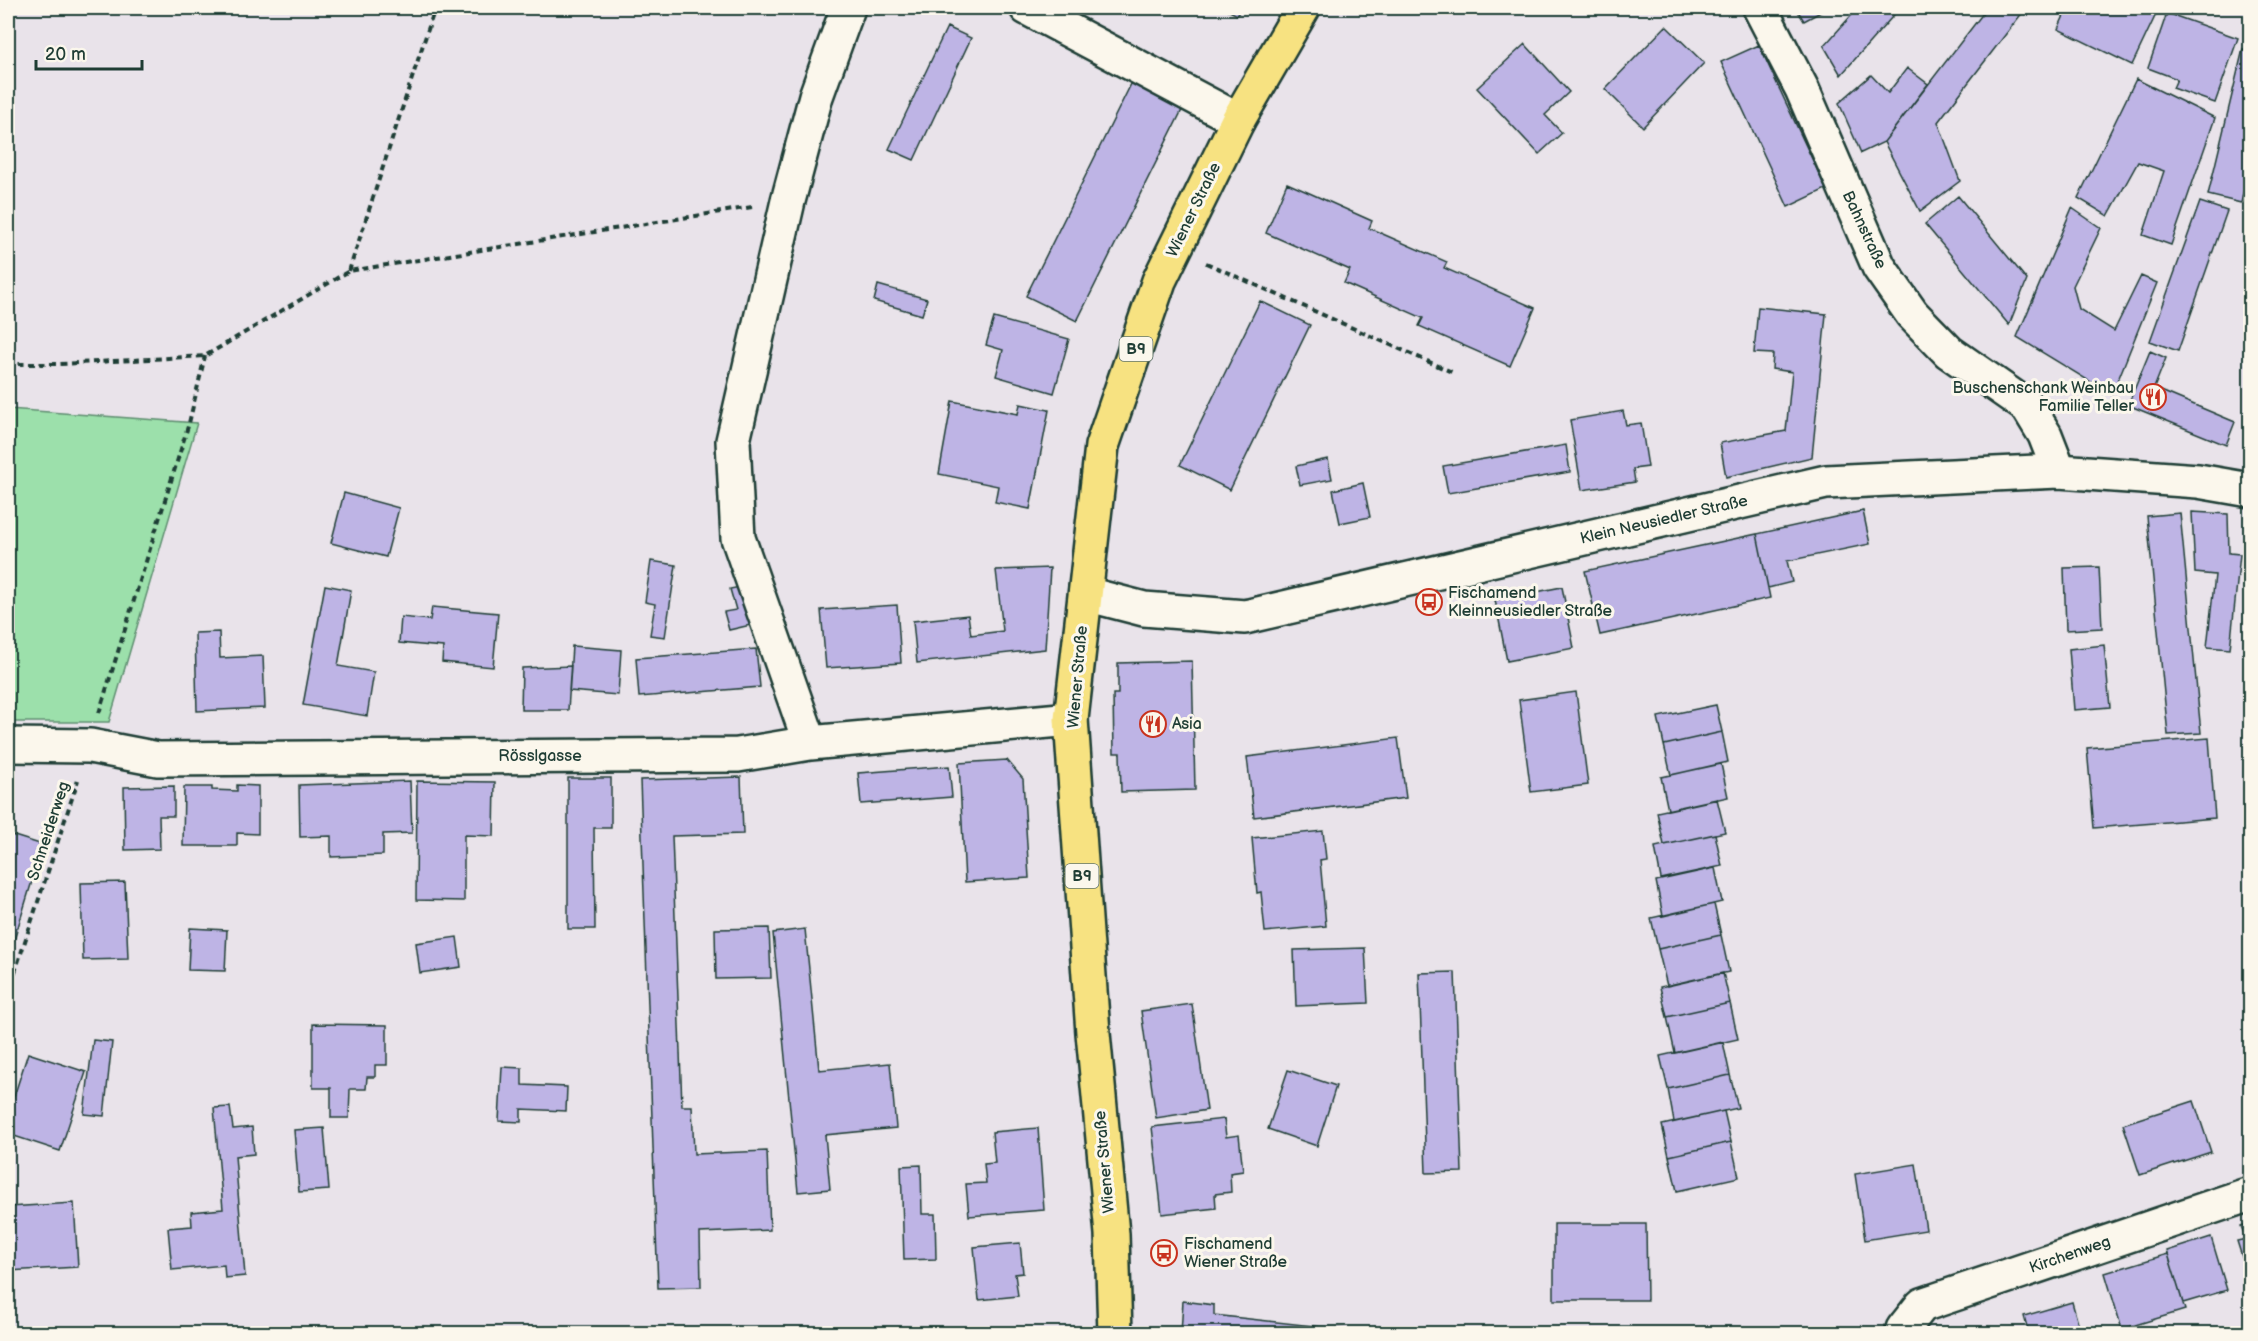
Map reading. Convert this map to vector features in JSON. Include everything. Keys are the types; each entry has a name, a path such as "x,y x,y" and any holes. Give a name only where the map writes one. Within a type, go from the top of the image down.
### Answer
{"main road":[{"name":"Wiener Straße","path":"1115,1334 1112,1234 1093,1033 1071,719 1102,446 1159,281 1238,120 1303,8"}],"street":[{"path":"810,743 738,538 733,441 788,201 816,96 848,8"},
{"path":"1027,8 1238,120"},
{"name":"Bahnstraße","path":"1760,8 1802,89 1879,267 1912,314 1949,352 2028,407 2045,435 2059,471"},
{"name":"Klein Neusiedler Straße","path":"1086,594 1144,609 1245,617 1826,482 2059,471 2198,481 2250,490"},
{"name":"Rösslgasse","path":"8,745 90,746 158,759 738,755 810,743 1071,719"},
{"name":"Kirchenweg","path":"1902,1334 1903,1329 1922,1305 2250,1194"}],"path":[{"path":"349,271 435,8"},
{"path":"8,364 60,364 205,356 349,271 788,201"},
{"path":"1175,249 1454,373"},
{"name":"Schneiderweg","path":"8,993 90,746 189,423 205,356"}],"green space":[{"path":"8,409 197,423 109,722 8,722"}],"building":[{"path":"1224,8 1241,8 1237,15"},
{"path":"1796,8 1828,8 1804,21"},
{"path":"1858,8 1900,8 1841,75 1824,46"},
{"path":"1987,8 2026,8 1938,122 1960,181 1920,211 1884,142"},
{"path":"2064,8 2159,8 2132,65 2058,29 2067,9"},
{"path":"2167,13 2238,38 2215,103 2173,88 2177,79 2148,68"},
{"path":"1666,26 1704,63 1643,127 1605,89"},
{"path":"947,27 971,38 914,160 889,149"},
{"path":"1525,44 1569,92 1545,115 1562,133 1539,154 1477,88"},
{"path":"1759,45 1826,189 1788,207 1721,62"},
{"path":"2243,49 2250,51 2250,162 2241,203 2208,195"},
{"path":"1907,68 1928,84 1884,142 1861,153 1839,103 1871,75 1888,93"},
{"path":"2136,79 2215,118 2171,245 2143,235 2164,171 2138,162 2108,216 2078,198"},
{"path":"1132,82 1183,108 1077,321 1026,296"},
{"path":"1287,183 1372,221 1369,228 1447,262 1444,268 1535,308 1510,366 1419,326 1423,318 1344,283 1350,270 1266,233"},
{"path":"1958,196 2027,280 2009,325 1925,224"},
{"path":"2200,202 2227,211 2178,351 2150,341"},
{"path":"2072,208 2101,228 2073,286 2079,309 2114,331 2141,276 2157,283 2112,395 2017,337"},
{"path":"878,285 927,299 922,315 874,301"},
{"path":"1260,301 1310,325 1230,490 1180,465"},
{"path":"1758,307 1826,314 1812,457 1726,477 1720,443 1786,431 1792,372 1772,369 1773,354 1754,353"},
{"path":"2250,308 2250,331 2245,330"},
{"path":"994,318 1069,339 1054,393 996,376 1003,350 986,345"},
{"name":"Buschenschank Weinbau Familie Teller","path":"2150,351 2166,358 2154,388 2235,422 2226,445 2128,405"},
{"path":"952,401 1018,414 1020,404 1049,410 1030,509 995,502 998,486 939,474"},
{"path":"1623,411 1626,425 1641,423 1648,467 1633,469 1635,482 1582,490 1570,420"},
{"path":"1566,445 1570,472 1448,493 1443,466"},
{"path":"1328,459 1332,479 1300,485 1296,466"},
{"path":"1363,483 1370,517 1340,523 1333,490"},
{"path":"344,493 399,508 386,557 331,543"},
{"path":"1863,511 1870,544 1787,561 1792,582 1768,588 1757,534"},
{"path":"2192,512 2228,514 2229,553 2240,554 2230,649 2207,647 2215,575 2195,573"},
{"path":"2180,513 2201,733 2168,735 2147,516"},
{"path":"1757,534 1770,598 1600,635 1585,571"},
{"path":"651,561 676,565 665,637 650,635 655,604 645,602"},
{"path":"2099,567 2102,628 2066,630 2064,568"},
{"path":"1050,568 1045,649 917,663 913,621 968,615 971,635 1003,631 996,570"},
{"path":"325,585 351,590 338,666 374,672 367,716 303,705"},
{"path":"745,586 755,624 729,630 724,612 736,610 730,589"},
{"path":"1562,587 1574,648 1507,661 1495,600"},
{"path":"897,605 901,663 826,668 821,610"},
{"path":"432,607 498,613 493,667 442,662 443,647 399,643 401,617 430,620"},
{"path":"219,632 220,658 263,656 265,708 197,711 195,633"},
{"path":"2104,645 2110,707 2074,710 2069,649"},
{"path":"572,646 621,650 618,695 569,691"},
{"path":"756,649 760,687 639,697 636,658"},
{"name":"Asia","path":"1192,661 1195,790 1121,792 1120,753 1114,753 1113,694 1118,694 1118,663"},
{"path":"571,666 568,710 521,710 522,668"},
{"path":"1576,692 1588,785 1531,792 1519,700"},
{"path":"1716,705 1722,732 1664,745 1658,717"},
{"path":"1722,732 1728,762 1671,775 1664,745"},
{"path":"1398,738 1406,798 1254,817 1247,757"},
{"path":"2209,738 2215,818 2094,828 2087,748"},
{"path":"1007,760 1023,779 1029,878 965,882 959,763"},
{"path":"1721,764 1728,797 1668,810 1661,777"},
{"path":"949,766 952,797 861,804 858,773"},
{"path":"741,777 743,834 672,836 682,1106 692,1106 694,1154 767,1151 770,1230 700,1233 701,1287 658,1288 640,780"},
{"path":"568,778 611,778 611,828 594,828 595,929 568,929"},
{"path":"410,781 412,833 383,834 383,855 331,857 331,836 300,837 299,785"},
{"path":"417,781 495,782 494,836 464,835 464,901 416,900"},
{"path":"237,785 258,786 258,834 237,833 237,846 183,846 184,787 212,787 212,790 237,791"},
{"path":"174,786 174,816 159,816 160,849 125,850 124,787"},
{"path":"1717,799 1725,832 1664,845 1657,812"},
{"path":"1323,831 1326,859 1320,860 1326,926 1265,932 1261,892 1257,893 1252,838"},
{"path":"8,834 43,845 8,960"},
{"path":"1715,834 1722,866 1661,879 1655,847"},
{"path":"1715,868 1722,902 1663,916 1656,881"},
{"path":"125,882 128,959 83,960 81,883"},
{"path":"1714,904 1721,935 1658,949 1651,918"},
{"path":"190,928 227,930 225,971 188,970"},
{"path":"769,928 771,978 716,979 715,929"},
{"path":"805,929 819,1070 890,1063 896,1128 825,1135 830,1189 798,1192 773,933"},
{"path":"1721,935 1729,972 1667,986 1658,949"},
{"path":"457,937 461,967 420,973 416,943"},
{"path":"1365,948 1368,1003 1296,1006 1294,950"},
{"path":"1455,972 1462,1172 1426,1173 1419,973"},
{"path":"1723,973 1730,1003 1667,1017 1660,987"},
{"path":"1730,1003 1738,1039 1675,1053 1667,1017"},
{"path":"1192,1004 1207,1110 1156,1118 1141,1011"},
{"path":"313,1024 387,1025 387,1065 375,1065 375,1077 367,1077 366,1089 350,1089 349,1118 331,1118 331,1088 313,1088"},
{"path":"93,1040 112,1042 104,1116 84,1114"},
{"path":"1723,1042 1730,1075 1668,1089 1660,1056"},
{"path":"28,1053 86,1072 60,1151 8,1134 8,1115"},
{"path":"502,1067 522,1068 522,1085 567,1087 566,1111 521,1109 521,1122 499,1121"},
{"path":"1288,1070 1336,1086 1317,1146 1268,1129"},
{"path":"1730,1075 1738,1108 1674,1122 1668,1089"},
{"path":"2194,1101 2211,1152 2140,1175 2123,1124"},
{"path":"230,1107 233,1129 252,1127 254,1154 235,1156 245,1276 225,1278 224,1265 172,1270 168,1228 192,1226 191,1212 223,1209 214,1108"},
{"path":"1724,1111 1731,1142 1669,1156 1662,1125"},
{"path":"1224,1119 1226,1137 1239,1135 1243,1171 1230,1173 1231,1192 1215,1194 1216,1208 1162,1214 1152,1127"},
{"path":"324,1128 329,1190 299,1192 294,1130"},
{"path":"1038,1128 1044,1210 969,1216 966,1184 986,1183 984,1164 995,1163 992,1132"},
{"path":"1731,1142 1739,1177 1677,1191 1669,1156"},
{"path":"1916,1164 1926,1230 1865,1240 1855,1174"},
{"path":"921,1165 922,1214 935,1214 936,1259 904,1260 901,1166"},
{"path":"74,1203 78,1267 8,1271 8,1207"},
{"path":"2250,1223 2250,1282 2237,1241 2246,1239 2241,1226"},
{"path":"1554,1224 1646,1224 1647,1300 1554,1300"},
{"path":"2211,1237 2227,1290 2183,1303 2167,1251"},
{"path":"1020,1243 1023,1273 1015,1274 1018,1296 979,1300 974,1247"},
{"path":"2168,1254 2185,1310 2122,1329 2105,1273"},
{"path":"1183,1301 1214,1305 1214,1315 1385,1334 1181,1334"},
{"path":"2072,1302 2081,1334 2029,1334 2024,1316"}],"place":[{"name":"Buschenschank Weinbau Familie Teller","path":"2153,397"},
{"name":"Fischamend Kleinneusiedler Straße","path":"1429,602"},
{"name":"Asia","path":"1153,724"},
{"name":"Fischamend Wiener Straße","path":"1164,1253"}]}
